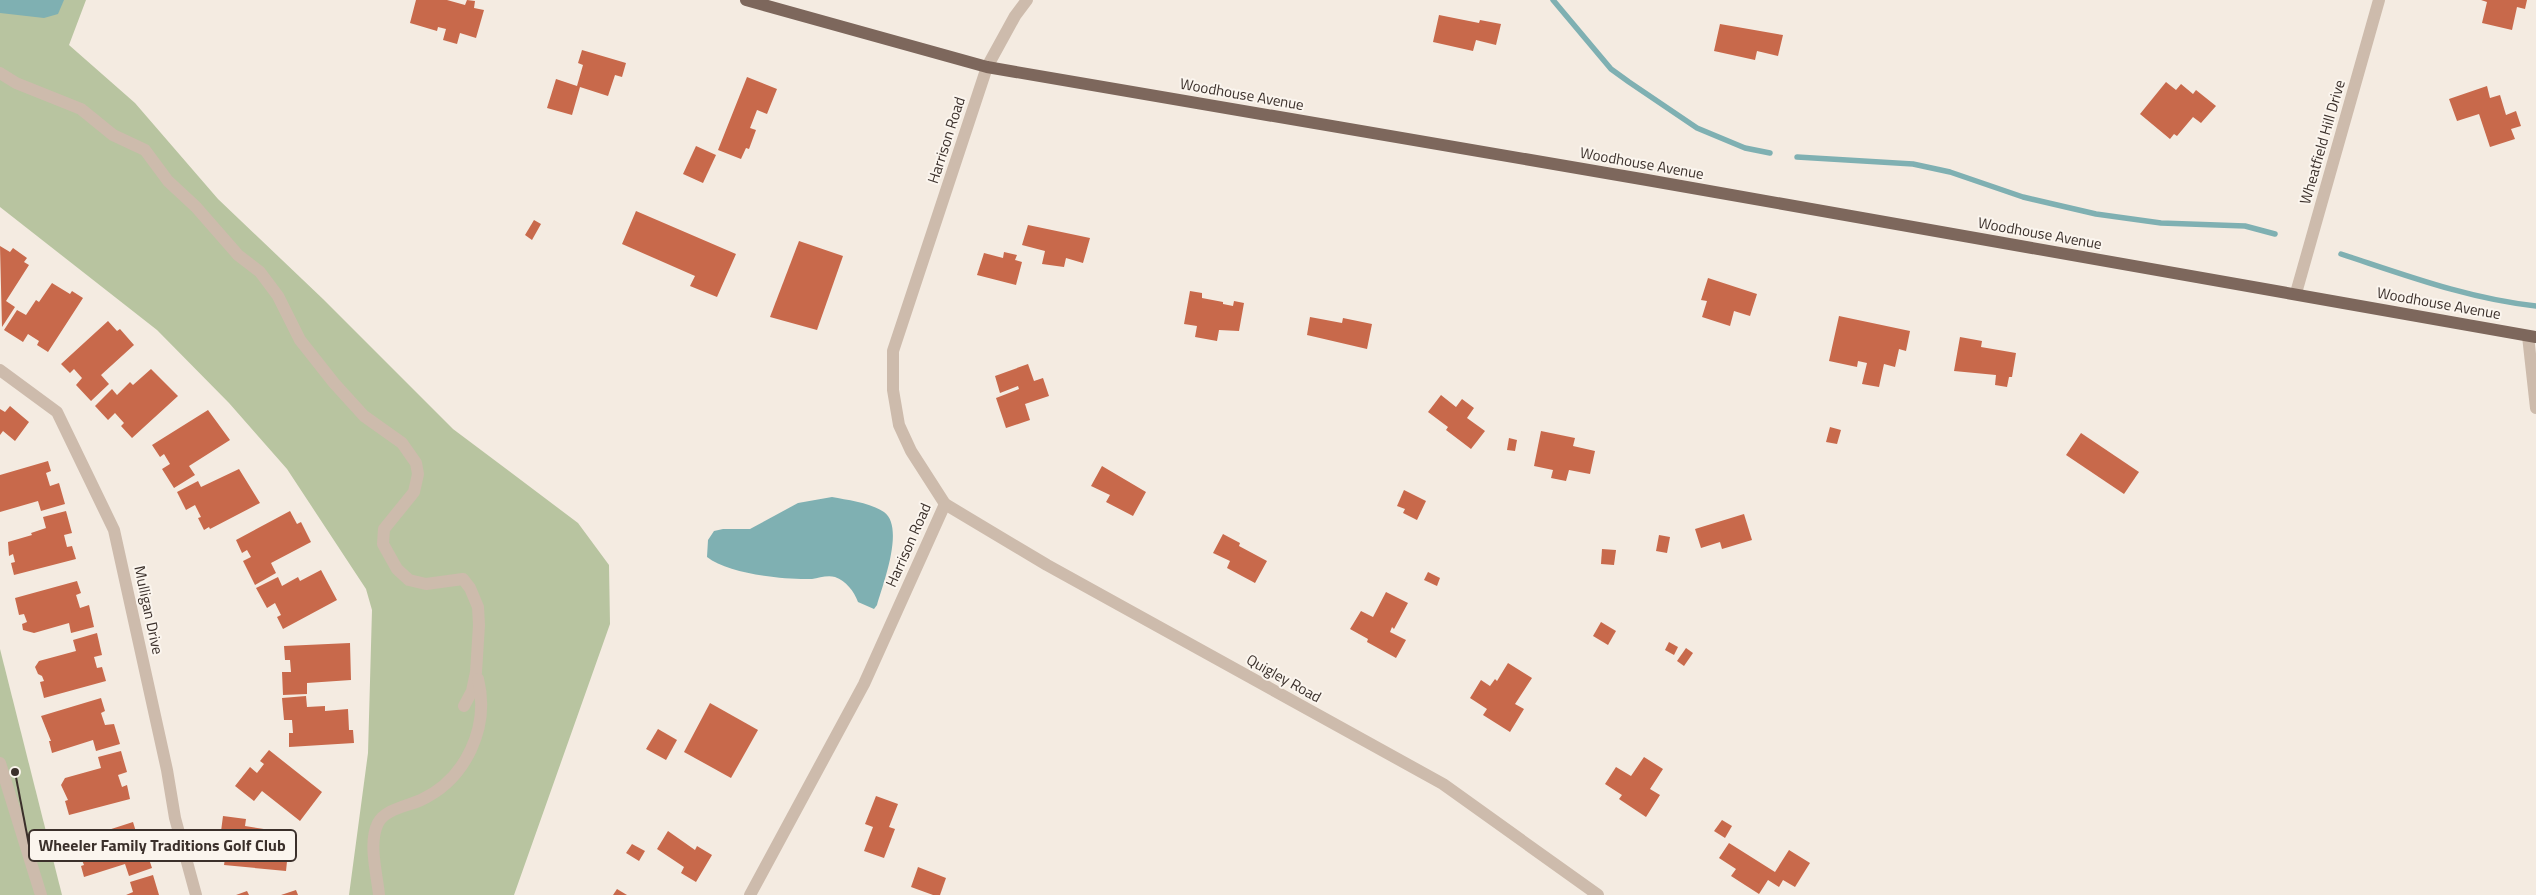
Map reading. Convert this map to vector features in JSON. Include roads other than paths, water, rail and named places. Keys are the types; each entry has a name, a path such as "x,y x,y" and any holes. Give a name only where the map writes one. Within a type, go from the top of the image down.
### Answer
{"main road":[{"name":"Woodhouse Avenue","path":"746,0 987,67 2296,293 2532,336"}],"street":[{"name":"Harrison Road","path":"750,895 864,684 945,504 911,451 899,425 893,390 893,351 987,67 1015,16 1027,0"},
{"name":"Wheatfield Hill Drive","path":"2296,293 2379,0"},
{"path":"0,73 16,83 81,109 113,135 145,150 168,181 196,206 238,255 250,262 271,285 300,340 353,405 364,416 402,443 416,463 417,482 414,492 384,529 383,544 397,570 409,580 438,584 464,579 470,588 478,607 476,672 481,716 467,759 457,774 423,799 383,816 378,824 374,835 379,895"},
{"path":"2532,336 2536,408"},
{"name":"Mulligan Drive","path":"0,370 57,412 114,530 167,770 175,818 196,895"},
{"name":"Quigley Road","path":"945,504 1047,565 1443,784 1598,895"},
{"path":"464,706 472,691 476,672"},
{"path":"0,763 41,895"}],"water":[{"path":"0,0 64,0 58,14 44,18 0,13"},
{"path":"832,497 873,506 884,512 890,519 893,530 891,556 877,605 874,609 858,602 849,587 835,577 826,576 800,579 757,575 729,568 707,557 708,540 714,531 750,529 798,503"}],"waterway":[{"path":"1553,0 1611,69 1629,82 1697,128 1745,148 1770,153"},
{"path":"1797,157 1913,164 1950,172 2023,197 2096,214 2161,223 2245,226 2275,234"},
{"path":"2341,254 2462,292 2511,303 2536,306"}],"place":[{"name":"Wheeler Family Traditions Golf Club","path":"15,772"}]}
